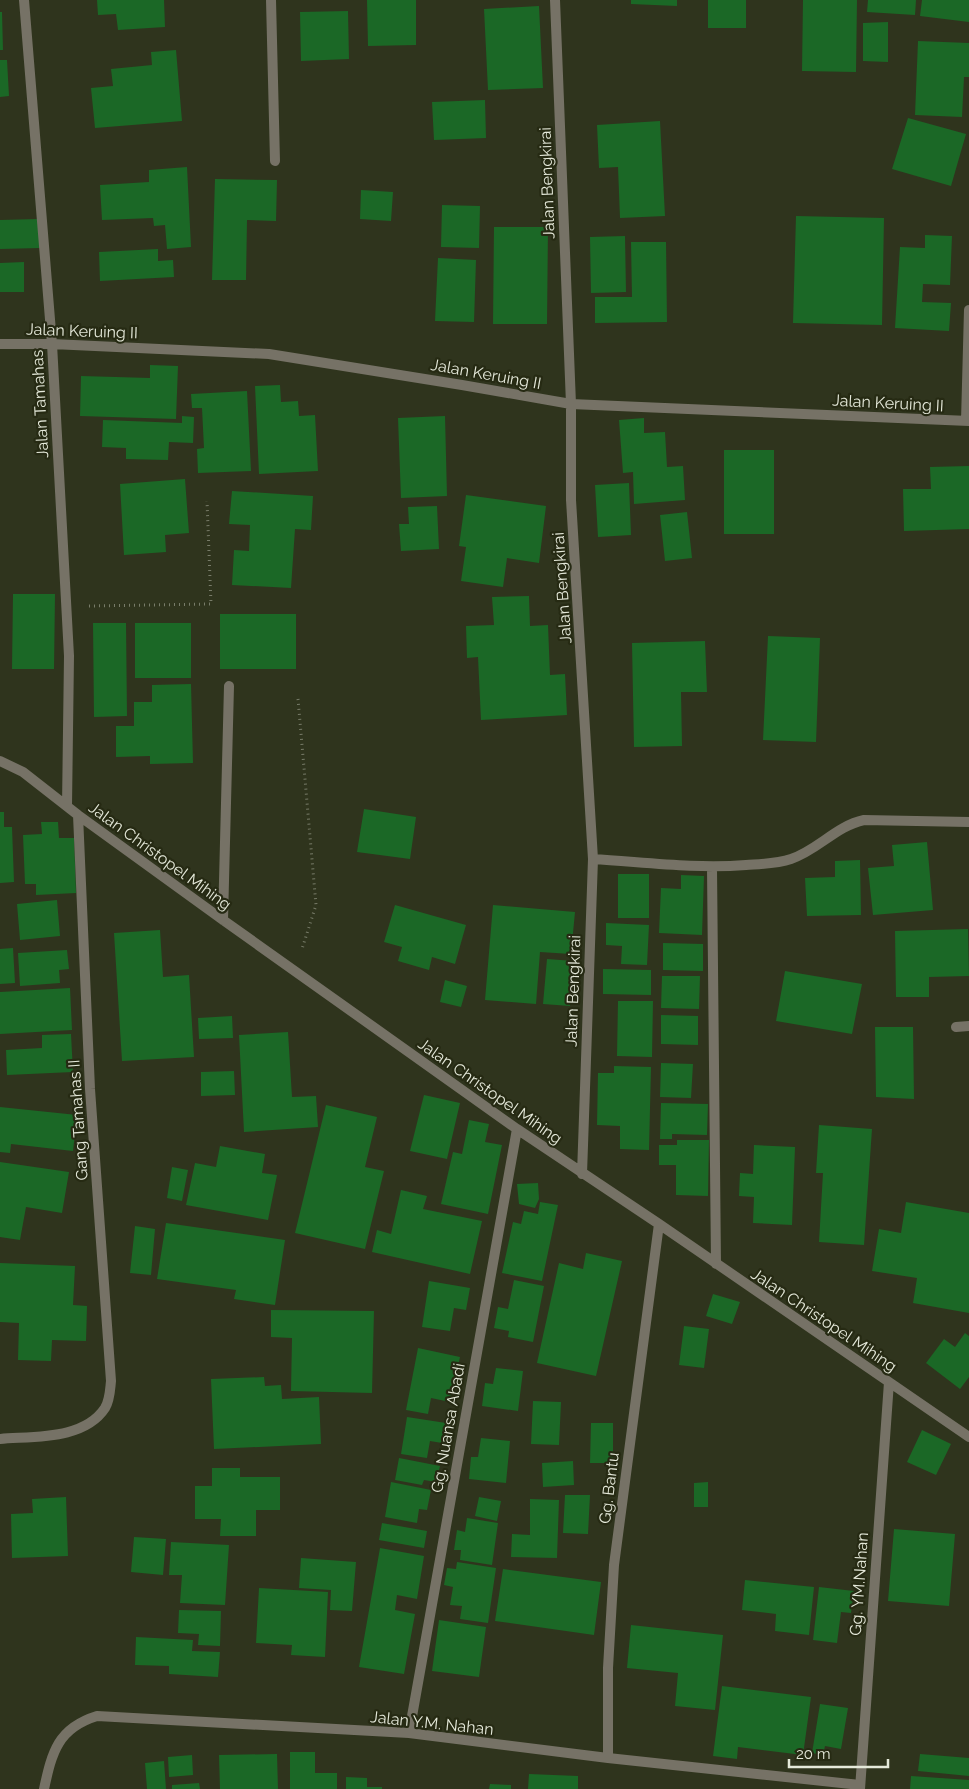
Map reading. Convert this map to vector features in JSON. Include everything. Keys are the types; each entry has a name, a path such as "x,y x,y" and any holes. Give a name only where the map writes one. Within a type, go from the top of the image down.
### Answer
{"street":[{"name":"Jalan Tamahas","path":"24,0 52,344 69,656 67,806"},
{"path":"270,0 276,161"},
{"name":"Jalan Bengkirai","path":"555,0 570,404 571,500 594,858 582,1174"},
{"path":"968,421 969,310"},
{"name":"Jalan Keruing II","path":"0,344 52,344 269,354 453,383 570,404 968,421"},
{"path":"224,920 229,686"},
{"name":"Jalan Christopel Mihing","path":"0,761 23,772 78,815 292,970 517,1129 969,1437"},
{"name":"Gang Tamahas II","path":"0,1439 63,1434 78,1429 96,1418 106,1407 110,1395 111,1381 90,1089 78,815"},
{"path":"594,858 712,868 777,863 809,851 852,822 864,820 969,822"},
{"path":"712,868 716,1264"},
{"path":"956,1027 969,1026"},
{"name":"Gg. Nuansa Abadi","path":"409,1733 517,1129"},
{"name":"Gg. Bantu","path":"608,1758 608,1668 614,1565 659,1224"},
{"name":"Gg. YM.Nahan","path":"860,1787 889,1382"},
{"name":"Jalan Y.M. Nahan","path":"44,1789 58,1744 67,1732 82,1720 97,1716 409,1733 860,1787"}],"path":[{"path":"66,606 211,604 207,501"},
{"path":"292,970 306,940 316,905 315,875 298,699"}],"building":[{"path":"97,0 164,0 165,27 118,30 116,14 98,15"},
{"path":"367,0 416,0 416,45 368,46"},
{"path":"631,0 677,0 677,6 631,4"},
{"path":"708,0 746,0 746,28 708,28"},
{"path":"803,0 857,0 856,72 802,71"},
{"path":"868,0 916,0 915,15 867,12"},
{"path":"922,0 969,0 969,22 920,16"},
{"path":"539,6 543,88 488,90 484,9"},
{"path":"348,11 349,59 301,61 300,12"},
{"path":"0,12 2,12 3,50 0,50"},
{"path":"888,22 888,62 863,61 863,23"},
{"path":"918,41 969,43 969,77 964,77 962,117 915,115"},
{"path":"176,50 182,121 95,128 91,88 113,86 111,69 152,65 151,52"},
{"path":"0,60 7,60 9,96 0,97"},
{"path":"485,100 486,138 434,140 432,102"},
{"path":"908,118 966,134 951,186 892,169"},
{"path":"660,121 665,216 620,218 618,167 599,168 597,125"},
{"path":"187,167 191,247 167,249 165,225 154,226 153,218 102,220 100,185 149,182 149,170"},
{"path":"215,179 277,180 276,221 247,220 246,280 212,280"},
{"path":"361,190 393,192 391,221 360,219"},
{"path":"442,205 480,206 479,248 441,247"},
{"path":"796,216 884,218 882,325 793,323"},
{"path":"39,219 40,248 0,249 0,220"},
{"path":"494,227 548,227 547,324 493,324"},
{"path":"925,235 952,236 950,285 923,284 922,302 951,303 949,331 895,328 900,247 925,248"},
{"path":"625,236 626,292 591,293 590,237"},
{"path":"631,242 666,242 667,322 595,323 595,297 632,297"},
{"path":"158,249 158,261 173,260 174,277 100,281 99,252"},
{"path":"438,258 476,260 474,322 435,321"},
{"path":"24,262 24,292 0,292 0,263"},
{"path":"150,365 178,366 176,419 80,416 81,376 150,378"},
{"path":"280,385 281,402 298,401 299,416 315,415 318,471 259,474 255,386"},
{"path":"247,391 251,471 198,473 197,449 204,448 202,408 192,408 191,394"},
{"path":"182,416 194,417 193,443 169,442 168,460 126,459 126,448 102,447 103,420 182,423"},
{"path":"445,416 447,496 401,498 398,418"},
{"path":"644,418 644,433 665,432 667,467 683,466 685,500 634,504 633,472 623,473 619,420"},
{"path":"724,450 774,450 774,534 724,534"},
{"path":"969,466 969,529 904,531 903,489 931,489 930,467"},
{"path":"185,479 189,533 165,535 166,552 124,555 120,484"},
{"path":"629,483 631,535 598,537 595,485"},
{"path":"232,491 313,496 311,530 295,529 291,588 232,585 234,550 249,551 250,525 229,524"},
{"path":"466,495 546,506 539,563 507,558 503,587 461,581 466,547 459,546"},
{"path":"437,506 439,549 401,551 399,524 409,524 408,507"},
{"path":"687,512 692,558 665,561 660,515"},
{"path":"13,594 55,594 54,669 12,669"},
{"path":"529,596 530,626 548,625 550,675 565,674 567,715 481,720 478,657 467,658 466,626 494,625 492,597"},
{"path":"220,614 296,614 296,669 220,669"},
{"path":"93,623 126,623 127,716 94,717"},
{"path":"135,623 191,623 191,678 135,678"},
{"path":"768,636 820,638 816,742 763,740"},
{"path":"705,641 707,692 681,692 682,746 634,747 632,643"},
{"path":"191,684 193,763 150,764 150,756 116,757 116,726 134,726 134,702 152,702 152,685"},
{"path":"364,809 416,817 410,859 357,852"},
{"path":"0,812 4,812 4,827 12,827 14,882 0,883"},
{"path":"41,822 58,822 59,838 74,838 76,893 36,895 36,884 25,884 23,835 42,834"},
{"path":"927,842 933,910 873,915 868,868 894,866 892,845"},
{"path":"860,860 861,915 807,916 805,878 835,877 835,861"},
{"path":"618,874 649,874 649,918 618,918"},
{"path":"681,875 704,876 702,935 659,933 661,888 681,889"},
{"path":"57,900 60,936 20,940 17,904"},
{"path":"395,905 466,925 455,964 432,957 429,970 398,961 402,947 384,942"},
{"path":"493,905 575,912 571,954 540,952 536,1004 485,1000"},
{"path":"606,923 649,925 647,965 621,964 622,946 606,945"},
{"path":"968,929 969,976 929,977 929,997 896,997 895,931"},
{"path":"160,930 163,977 189,975 194,1057 122,1061 114,933"},
{"path":"663,943 703,944 703,971 663,970"},
{"path":"13,948 15,983 0,984 0,949"},
{"path":"67,950 69,969 59,970 60,983 20,986 18,953"},
{"path":"547,959 574,961 570,1006 543,1004"},
{"path":"603,969 651,970 651,995 603,994"},
{"path":"785,971 862,984 852,1034 776,1021"},
{"path":"662,976 700,976 699,1009 661,1008"},
{"path":"445,980 467,986 461,1007 440,1002"},
{"path":"70,988 72,1030 0,1034 0,992"},
{"path":"618,1001 653,1001 652,1057 617,1056"},
{"path":"661,1015 698,1016 698,1045 661,1044"},
{"path":"232,1016 233,1038 199,1039 198,1018"},
{"path":"875,1027 913,1027 914,1099 876,1097"},
{"path":"288,1032 292,1097 316,1096 318,1127 244,1132 239,1035"},
{"path":"71,1034 73,1072 7,1075 6,1050 42,1048 42,1035"},
{"path":"661,1063 693,1064 691,1098 660,1097"},
{"path":"614,1066 651,1067 649,1150 620,1149 620,1126 597,1125 598,1073 614,1073"},
{"path":"234,1071 235,1095 201,1096 201,1072"},
{"path":"424,1095 460,1103 447,1159 410,1151"},
{"path":"661,1103 708,1104 707,1135 672,1134 672,1139 660,1139"},
{"path":"326,1105 377,1117 365,1167 384,1171 365,1249 295,1233"},
{"path":"0,1107 77,1115 73,1151 11,1144 10,1153 0,1152"},
{"path":"469,1120 489,1124 485,1142 502,1145 488,1214 441,1204 453,1152 462,1154"},
{"path":"819,1125 872,1129 864,1245 819,1242 823,1173 816,1173"},
{"path":"677,1140 709,1140 708,1196 676,1195 676,1165 659,1165 659,1145 677,1145"},
{"path":"754,1145 795,1147 792,1225 753,1223 754,1197 739,1196 740,1173 753,1174"},
{"path":"220,1146 265,1154 262,1173 277,1175 268,1220 186,1205 195,1163 216,1167"},
{"path":"0,1162 69,1172 62,1213 26,1207 20,1240 0,1237"},
{"path":"172,1167 188,1170 182,1201 167,1198"},
{"path":"538,1183 539,1199 535,1208 519,1204 517,1184"},
{"path":"401,1190 427,1196 423,1209 482,1221 470,1274 372,1252 377,1230 391,1234"},
{"path":"540,1202 558,1205 542,1281 502,1273 513,1222 521,1224 524,1211 538,1214"},
{"path":"906,1202 969,1213 969,1313 913,1303 917,1278 872,1271 879,1229 901,1233"},
{"path":"166,1223 285,1240 275,1305 234,1299 236,1290 157,1279"},
{"path":"135,1226 155,1229 151,1275 130,1273"},
{"path":"586,1253 622,1261 596,1376 537,1363 559,1263 583,1269"},
{"path":"0,1263 75,1266 73,1305 87,1306 86,1341 52,1340 51,1361 18,1360 19,1323 0,1322"},
{"path":"514,1280 544,1286 533,1342 508,1337 509,1331 494,1328 498,1307 508,1309"},
{"path":"429,1281 470,1288 466,1310 454,1308 450,1331 422,1327"},
{"path":"713,1294 740,1302 732,1324 706,1316"},
{"path":"271,1310 374,1311 372,1393 291,1391 292,1338 271,1337"},
{"path":"684,1326 709,1329 704,1368 679,1365"},
{"path":"965,1333 969,1336 969,1377 960,1389 926,1363 944,1339 955,1347"},
{"path":"418,1348 460,1357 450,1402 431,1398 428,1414 406,1410"},
{"path":"496,1368 523,1371 518,1411 482,1406 485,1383 493,1384"},
{"path":"264,1377 265,1386 281,1385 282,1399 319,1397 321,1444 214,1449 211,1379"},
{"path":"533,1401 561,1402 559,1445 531,1444"},
{"path":"407,1417 446,1423 442,1443 430,1441 427,1458 401,1454"},
{"path":"591,1423 613,1423 613,1463 590,1463"},
{"path":"922,1430 951,1444 936,1475 907,1462"},
{"path":"481,1438 510,1441 506,1483 469,1479 471,1457 478,1457"},
{"path":"399,1458 440,1466 436,1482 424,1480 422,1485 395,1480"},
{"path":"573,1461 574,1485 543,1487 542,1463"},
{"path":"212,1468 240,1468 240,1477 280,1477 280,1510 256,1510 256,1536 220,1536 221,1519 195,1519 195,1486 212,1486"},
{"path":"391,1482 431,1490 427,1510 419,1509 417,1523 385,1517"},
{"path":"708,1482 708,1507 694,1507 694,1483"},
{"path":"565,1495 590,1495 588,1534 563,1533"},
{"path":"66,1497 68,1556 12,1558 11,1514 33,1513 32,1499"},
{"path":"479,1497 501,1501 497,1521 475,1516"},
{"path":"530,1499 559,1500 557,1558 511,1557 512,1534 530,1535"},
{"path":"467,1518 498,1523 492,1565 460,1560 461,1550 454,1550 457,1530 465,1532"},
{"path":"382,1523 427,1531 424,1548 379,1540"},
{"path":"894,1529 955,1534 949,1606 888,1601"},
{"path":"134,1537 166,1539 163,1575 131,1572"},
{"path":"171,1542 229,1545 225,1605 180,1603 182,1575 169,1575"},
{"path":"380,1548 424,1556 417,1599 397,1595 395,1610 415,1614 404,1674 359,1667"},
{"path":"301,1558 356,1562 352,1611 330,1610 331,1590 299,1588"},
{"path":"457,1562 496,1568 488,1623 460,1619 462,1606 450,1605 453,1587 444,1585 447,1568 456,1569"},
{"path":"503,1569 601,1582 594,1635 495,1621"},
{"path":"745,1580 814,1587 809,1635 775,1631 776,1614 742,1610"},
{"path":"819,1587 854,1591 851,1613 841,1612 837,1643 813,1640"},
{"path":"259,1588 328,1592 325,1657 291,1655 292,1645 256,1643"},
{"path":"179,1610 221,1611 220,1646 198,1645 199,1634 178,1633"},
{"path":"439,1620 486,1627 479,1677 432,1671"},
{"path":"631,1625 723,1635 715,1710 675,1706 678,1673 627,1668"},
{"path":"136,1637 193,1640 192,1651 220,1652 218,1677 169,1674 169,1666 135,1665"},
{"path":"722,1686 811,1697 803,1755 738,1747 737,1759 713,1756"},
{"path":"820,1704 848,1708 841,1749 825,1746 823,1755 812,1753"},
{"path":"290,1752 315,1752 315,1773 337,1773 337,1789 290,1789"},
{"path":"277,1754 278,1789 220,1789 219,1755"},
{"path":"920,1754 969,1758 969,1776 918,1771"},
{"path":"192,1755 193,1775 169,1777 168,1757"},
{"path":"164,1761 166,1789 147,1789 145,1763"},
{"path":"529,1774 578,1776 578,1789 528,1789"},
{"path":"911,1776 969,1780 969,1789 910,1789"},
{"path":"346,1777 367,1778 367,1787 382,1787 382,1789 346,1789"},
{"path":"199,1783 200,1789 172,1789 172,1785"},
{"path":"490,1784 511,1785 511,1789 489,1789"}]}
